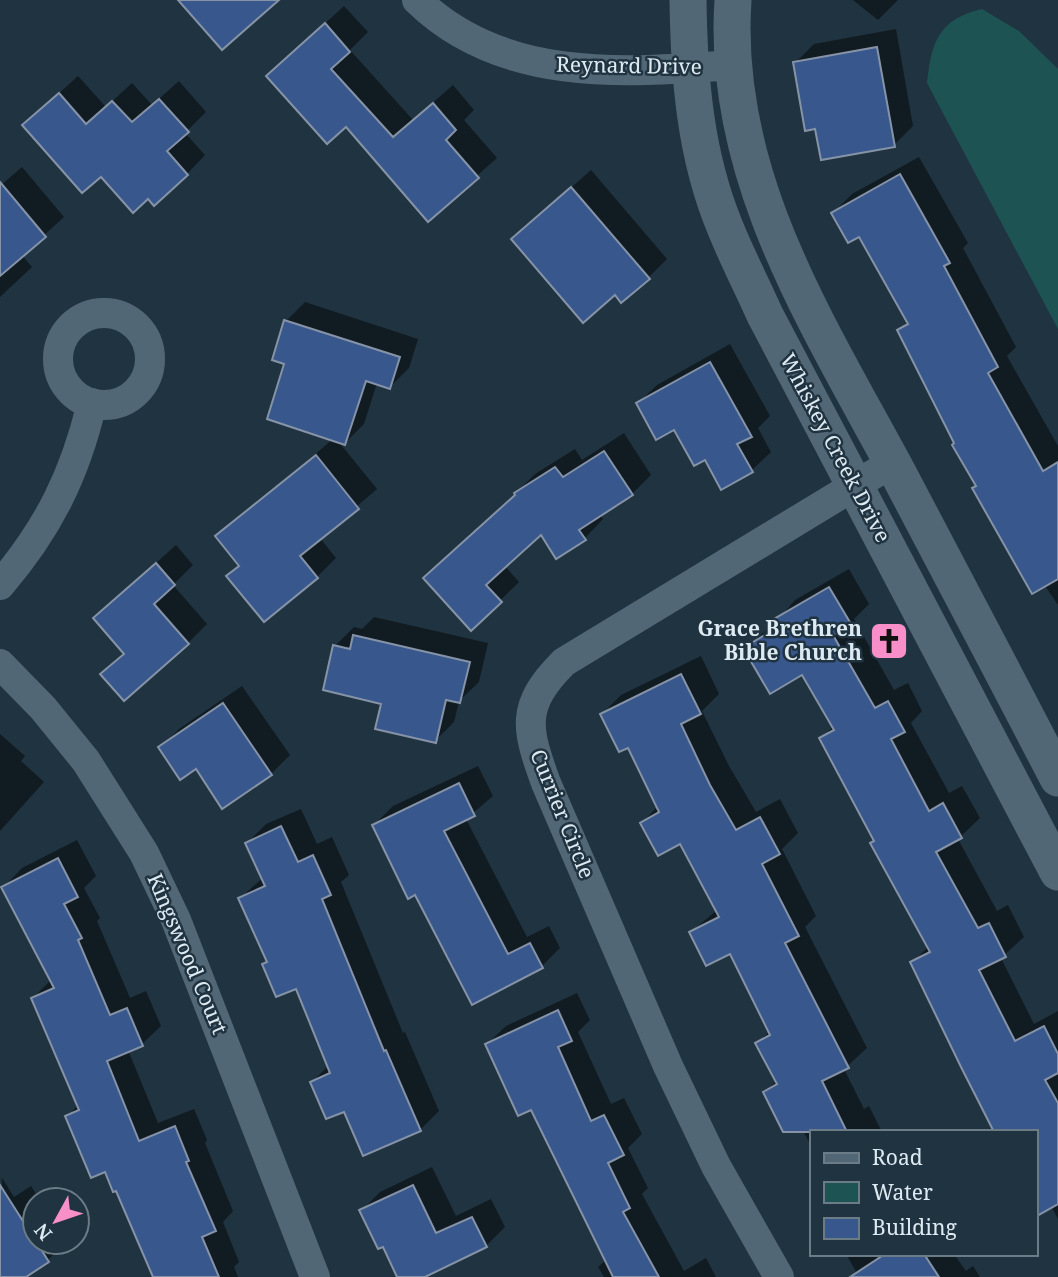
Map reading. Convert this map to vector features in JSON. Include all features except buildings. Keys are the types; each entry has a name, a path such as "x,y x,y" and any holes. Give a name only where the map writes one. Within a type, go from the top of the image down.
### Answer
{"street":[{"name":"Reynard Drive","path":"417,0 455,29 490,48 525,61 561,68 689,68 733,65"},
{"name":"Whiskey Creek Drive","path":"688,0 689,68 698,132 724,226 765,315 1058,872"},
{"name":"Whiskey Creek Drive","path":"733,0 733,65 740,121 765,214 824,336 1058,778"},
{"path":"0,585 56,507 82,443 92,403"},
{"name":"Currier Circle","path":"779,1277 716,1166 668,1066 546,783 534,750 529,717 541,686 564,662 892,463"},
{"name":"Kingswood Court","path":"0,664 43,708 86,761 144,853 176,920 315,1277"}],"water":[{"path":"982,9 1019,31 1058,69 1058,329 927,83 931,56 940,34 956,19"}],"place":[{"name":"Grace Brethren Bible Church","path":"889,641"}]}
